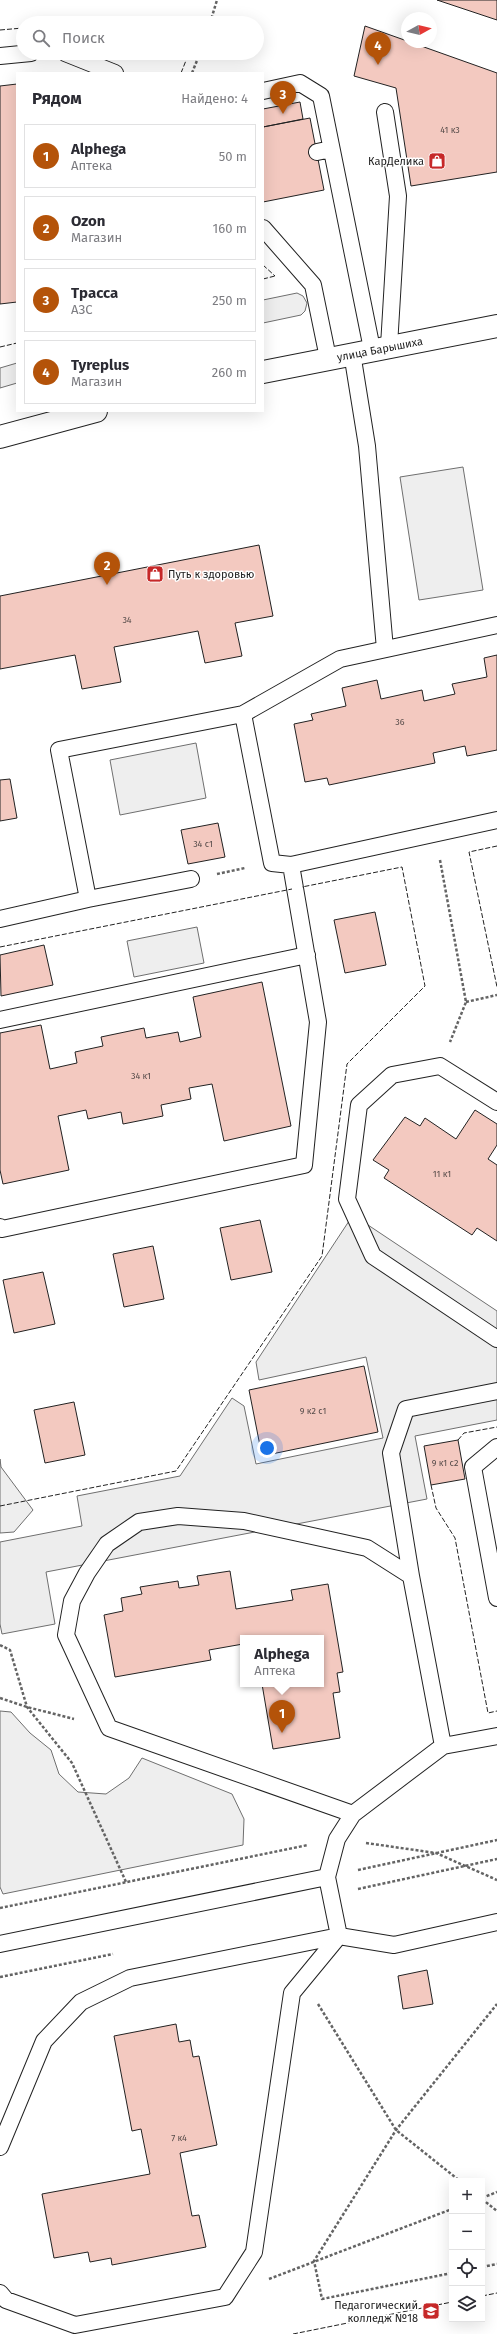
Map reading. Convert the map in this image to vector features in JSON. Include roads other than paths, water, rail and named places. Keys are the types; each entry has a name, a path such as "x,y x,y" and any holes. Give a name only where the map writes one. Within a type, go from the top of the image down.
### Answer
{"main road":[{"name":"улица Барышиха","path":"264,372 371,349 497,326"},
{"path":"0,437 92,412"}],"lane":[{"path":"0,56 16,54"},
{"path":"82,60 112,72"},
{"path":"264,91 300,83 321,96 324,151 371,349"},
{"path":"385,112 398,196 371,349 367,446 385,649"},
{"path":"264,229 313,285 328,358"},
{"path":"88,899 59,750 243,714 340,659 497,625"},
{"path":"243,714 272,863 291,865 497,820"},
{"path":"0,1228 2,1229 304,1165 318,1022 291,865"},
{"path":"0,918 191,879"},
{"path":"0,1020 307,955"},
{"path":"497,1102 440,1066 392,1075 359,1105 347,1199 373,1256 497,1338"},
{"path":"443,1746 411,1576 391,1453 406,1409 497,1391"},
{"path":"497,1447 473,1468 497,1598"},
{"path":"353,1814 109,1728 66,1635 72,1601 87,1573 107,1544 139,1522 178,1516 244,1521 367,1548 411,1576"},
{"path":"0,2293 6,2300 75,2325 225,2297 254,2252 292,1993 338,1936 327,1877 338,1839 353,1814 443,1746 497,1736"},
{"path":"0,1944 327,1877"},
{"path":"0,2147 44,2041 81,2002 130,1978 338,1936 394,1944 497,1922"}],"place":[{"name":"Tyreplus","path":"378,65"},
{"name":"Трасса","path":"283,114"},
{"name":"КарДелика","path":"437,161"},
{"name":"Путь к здоровью","path":"155,574"},
{"name":"Ozon","path":"107,585"},
{"name":"Alphega","path":"282,1733"},
{"name":"Педагогический колледж №18","path":"431,2311"}]}
